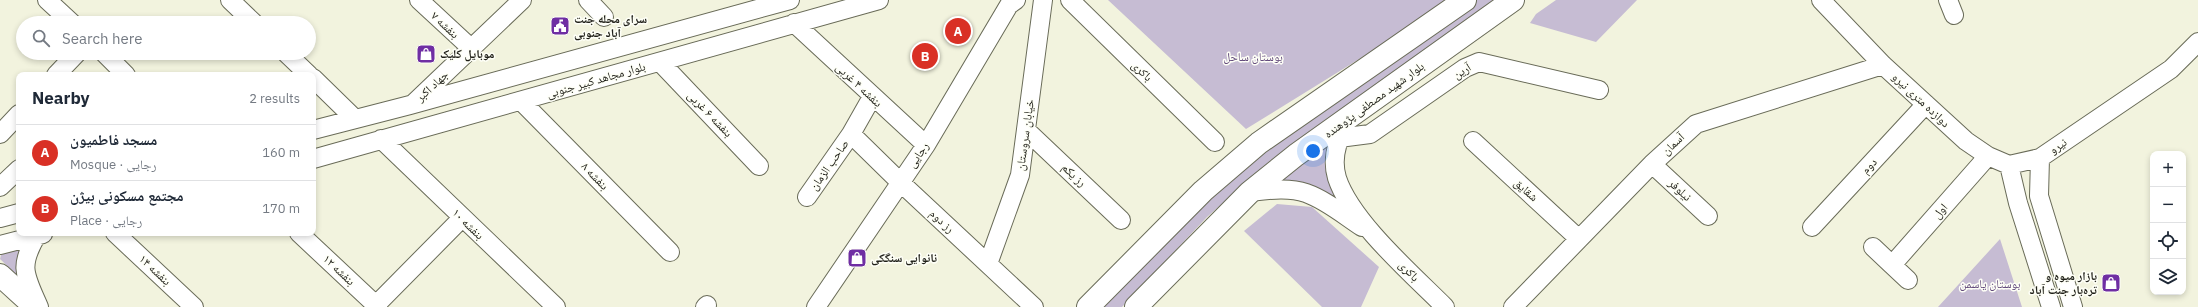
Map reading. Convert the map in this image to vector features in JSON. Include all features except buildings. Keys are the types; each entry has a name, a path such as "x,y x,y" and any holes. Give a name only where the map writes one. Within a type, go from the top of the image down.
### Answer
{"main road":[{"path":"1088,307 1203,191 1259,142 1465,0"},
{"name":"بلوار شهید مصطفی پژوهنده","path":"1136,307 1250,192 1296,155 1514,0"},
{"path":"0,275 35,307"}],"street":[{"path":"47,0 64,16"},
{"path":"230,0 247,16"},
{"name":"بنفشه ۷","path":"418,0 472,49"},
{"name":"جهاد اکبر","path":"410,105 472,49 522,0"},
{"path":"588,0 604,17"},
{"name":"بلوار مجاهد کبیر جنوبی","path":"316,129 410,105 768,3 790,0"},
{"name":"بلوار مجاهد کبیر جنوبی","path":"316,157 879,0"},
{"name":"رجایی","path":"816,307 926,145 1009,5 1016,0"},
{"name":"خیابان سروستان","path":"988,264 1020,175 1043,0"},
{"name":"باکری","path":"1070,0 1215,142"},
{"name":"دوازده متری نیرو","path":"1821,0 1883,65 1966,141 1988,156 2009,165"},
{"name":"بنفشه ۴ غربی","path":"794,23 872,97 926,145"},
{"name":"نیرو","path":"2073,307 2039,196 2040,158 2171,69 2198,42"},
{"path":"59,72 70,60"},
{"path":"111,60 123,72"},
{"path":"293,60 306,72"},
{"name":"بنفشه ۶ غربی","path":"660,62 759,166"},
{"name":"آرین","path":"1339,138 1370,134 1465,68 1479,62 1599,90"},
{"name":"آسمان","path":"1513,307 1688,129 1703,120 1883,65"},
{"path":"316,81 355,119"},
{"name":"صاحب الزمان","path":"807,197 851,134 872,97"},
{"name":"بنفشه ۸","path":"521,101 670,252"},
{"name":"دوم","path":"1812,227 1926,104"},
{"path":"2,128 16,116"},
{"name":"باکری","path":"1352,116 1339,138 1335,158 1337,177 1343,194 1373,234 1444,307"},
{"name":"رز یکم","path":"1026,130 1122,220"},
{"name":"رز دوم","path":"851,134 900,182 1034,307"},
{"name":"بنفشه ۱۰","path":"381,139 556,307"},
{"name":"شقایق","path":"1473,141 1579,239"},
{"name":"اول","path":"1892,265 1988,156"},
{"path":"2040,158 2009,165 2018,203 2051,307"},
{"name":"نیلوفر","path":"1652,164 1708,216"},
{"path":"0,188 16,172"},
{"name":"باکری","path":"1250,192 1277,189 1306,193 1320,200 1373,234"},
{"path":"0,218 16,214"},
{"path":"376,306 462,218"},
{"path":"2,244 33,236"},
{"path":"39,236 30,248 24,269 39,307"},
{"name":"بنفشه ۱۴","path":"118,236 194,307"},
{"name":"بنفشه ۱۲","path":"302,236 376,306"},
{"path":"1873,247 1908,280"}],"green space":[{"name":"بوستان ساحل","path":"1108,0 1447,0 1377,48 1246,129"},
{"path":"1474,0 1496,0 1264,167 1207,217 1122,307 1103,307 1153,255 1254,157"},
{"path":"1556,0 1637,0 1596,42 1530,23 1536,14"},
{"path":"1335,140 1331,153 1360,223 1273,186"},
{"path":"1277,204 1312,207 1379,267 1361,307 1322,307 1244,231"},
{"name":"بوستان یاسمن","path":"2000,239 2022,307 1938,307"},
{"path":"16,249 23,249 21,279 0,259 1,255"}],"place":[{"name":"سرای محله جنت آباد جنوبی","path":"560,26"},
{"name":"مسجد فاطمیون","path":"958,31"},
{"name":"موبایل کلیک","path":"426,54"},
{"name":"مجتمع مسکونی بیژن","path":"925,56"},
{"name":"نانوایی سنگکی","path":"857,258"},
{"name":"بازار میوه و تره‌بار جنت آباد","path":"2111,283"}]}
